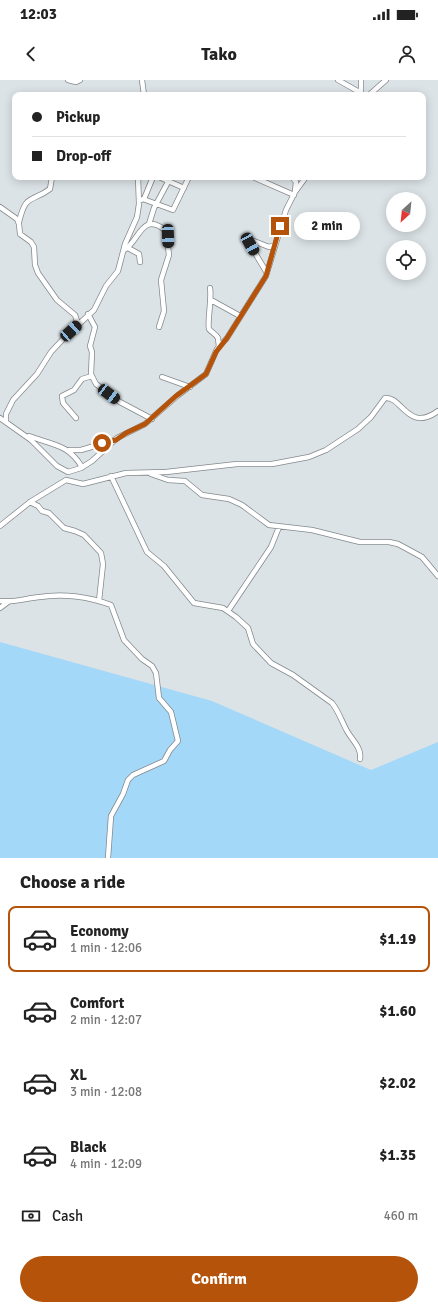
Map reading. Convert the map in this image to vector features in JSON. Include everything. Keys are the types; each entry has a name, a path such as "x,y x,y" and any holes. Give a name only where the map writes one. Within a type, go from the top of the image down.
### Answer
{"street":[{"path":"68,80 76,82 80,80"},
{"path":"142,80 144,92"},
{"path":"338,80 358,92"},
{"path":"361,80 361,92"},
{"path":"372,92 386,80"},
{"path":"51,180 50,188 32,197 25,204 19,222 20,234 31,242 34,247 36,270 57,300 75,315 78,324"},
{"path":"139,180 142,200"},
{"path":"6,422 6,414 13,400 37,374 51,352 98,305 106,286 118,271 142,200 151,180"},
{"path":"164,180 184,188"},
{"path":"142,200 157,203 173,210 187,180"},
{"path":"260,180 294,194"},
{"path":"294,180 296,182 294,194"},
{"path":"0,419 24,435 42,450 59,468 68,472 82,467 102,453 116,440 152,419 176,396 206,374 219,346 227,338 267,273 280,226 294,194 304,180"},
{"path":"126,249 132,244 142,228 149,224 157,203 168,182"},
{"path":"0,207 19,222"},
{"path":"149,224 163,228 168,236 169,255 160,285 164,311 159,327"},
{"path":"267,273 249,243 254,241 269,247 275,245"},
{"path":"126,249 139,254 140,262"},
{"path":"210,288 211,300 209,308 209,328 218,338 219,346"},
{"path":"211,300 240,316"},
{"path":"88,314 95,327 90,344 92,352 92,376 96,384 120,402 152,419"},
{"path":"76,418 63,403 62,396 74,390 82,379 92,376"},
{"path":"162,377 190,387"},
{"path":"0,526 2,520 66,480 83,484 126,473 170,472 237,464 281,463 309,457 326,450 358,429 371,417 384,398 392,400 406,413 412,416 423,417 438,411"},
{"path":"24,435 69,450 81,450 116,440"},
{"path":"69,450 82,467"},
{"path":"147,473 168,480 185,482 202,495 229,499 242,505 269,525 312,530 360,542 389,542 398,544 422,557 438,576"},
{"path":"111,476 148,554 164,566 194,603 228,611 244,623 251,634 253,644 271,663 298,678 332,703 337,709 348,732 358,748 360,759"},
{"path":"30,502 38,506 42,511 49,513 64,528 84,535 101,553 103,564 99,601"},
{"path":"228,611 271,548 279,527"},
{"path":"0,601 8,602 48,596 91,598 112,606 124,640 142,659 153,667 158,681 159,698 171,712 178,740 164,761 133,775 128,780 112,816 108,858"},
{"path":"0,608 8,602"}],"shaded area":[{"path":"0,642 212,701 371,770 438,742 438,858 0,858"}],"route":[{"path":"102,443 116,440 126,433 142,426 158,414 176,396 206,374 219,346 227,338 266,276 280,226"}]}
